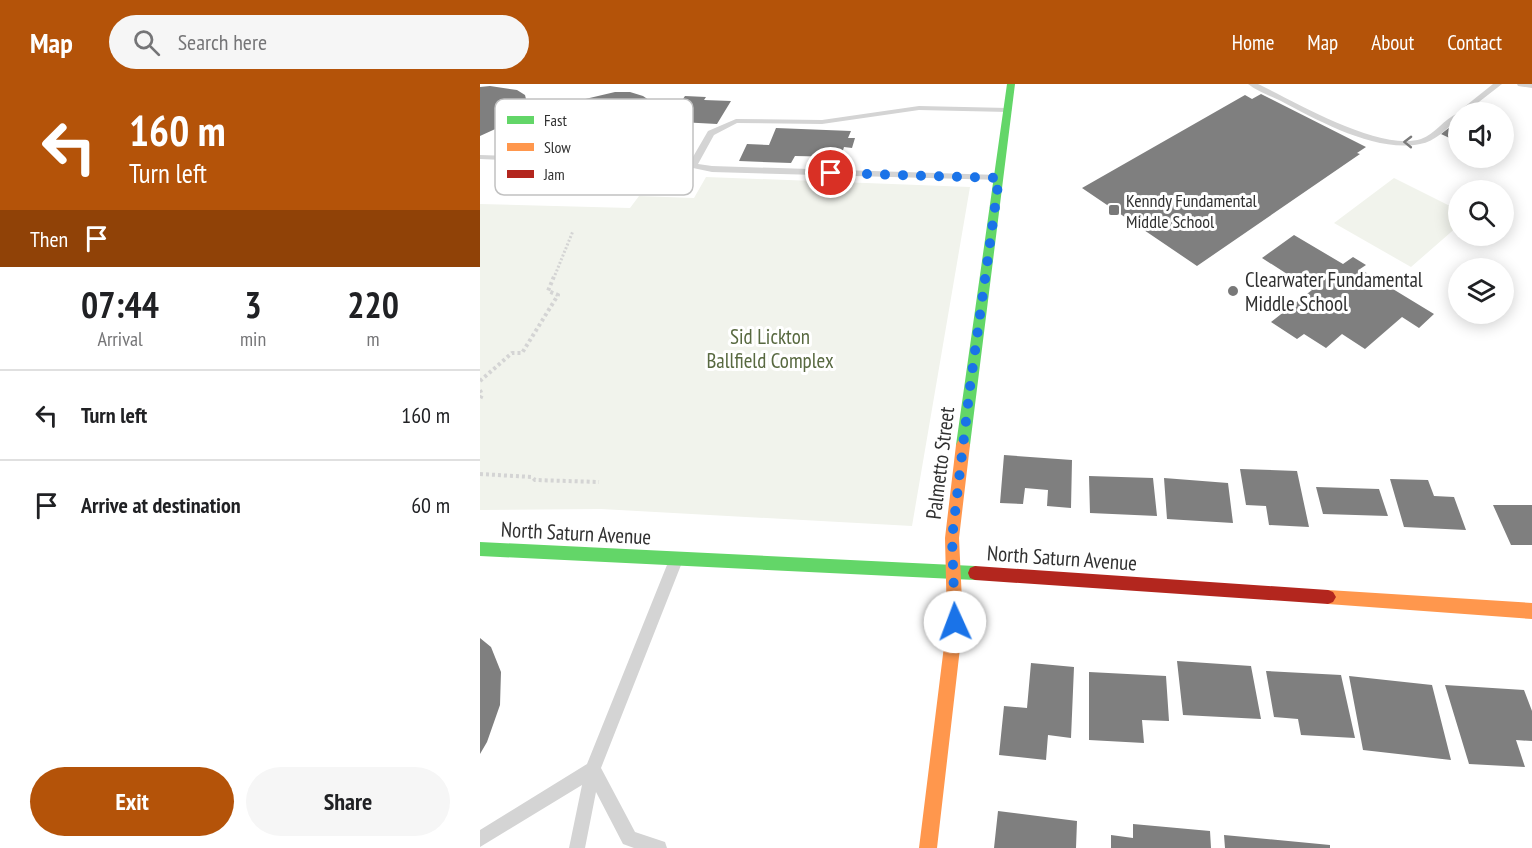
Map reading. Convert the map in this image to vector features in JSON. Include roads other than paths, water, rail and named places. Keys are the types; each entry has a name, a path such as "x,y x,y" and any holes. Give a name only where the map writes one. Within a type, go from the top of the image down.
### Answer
{"street":[{"name":"Palmetto Street","path":"928,848 955,622 952,538 1011,84"},
{"name":"North Saturn Avenue","path":"480,549 954,572 1532,611"}],"lane":[{"path":"1252,84 1325,120 1376,140 1423,141 1448,123"},
{"path":"1475,102 1498,84"},
{"path":"1521,84 1532,86"},
{"path":"999,178 712,169 693,165 711,133 736,121 822,122 919,108 1008,110"},
{"path":"480,157 495,158"},
{"path":"578,848 593,769 677,559"},
{"path":"480,839 593,769"},
{"path":"593,769 629,838 659,848"}],"place":[{"name":"Kenndy Fundamental Middle School","path":"1114,210"},
{"name":"Clearwater Fundamental Middle School","path":"1233,291"}],"park label":[{"name":"Sid Lickton Ballfield Complex","path":"770,348"}]}
